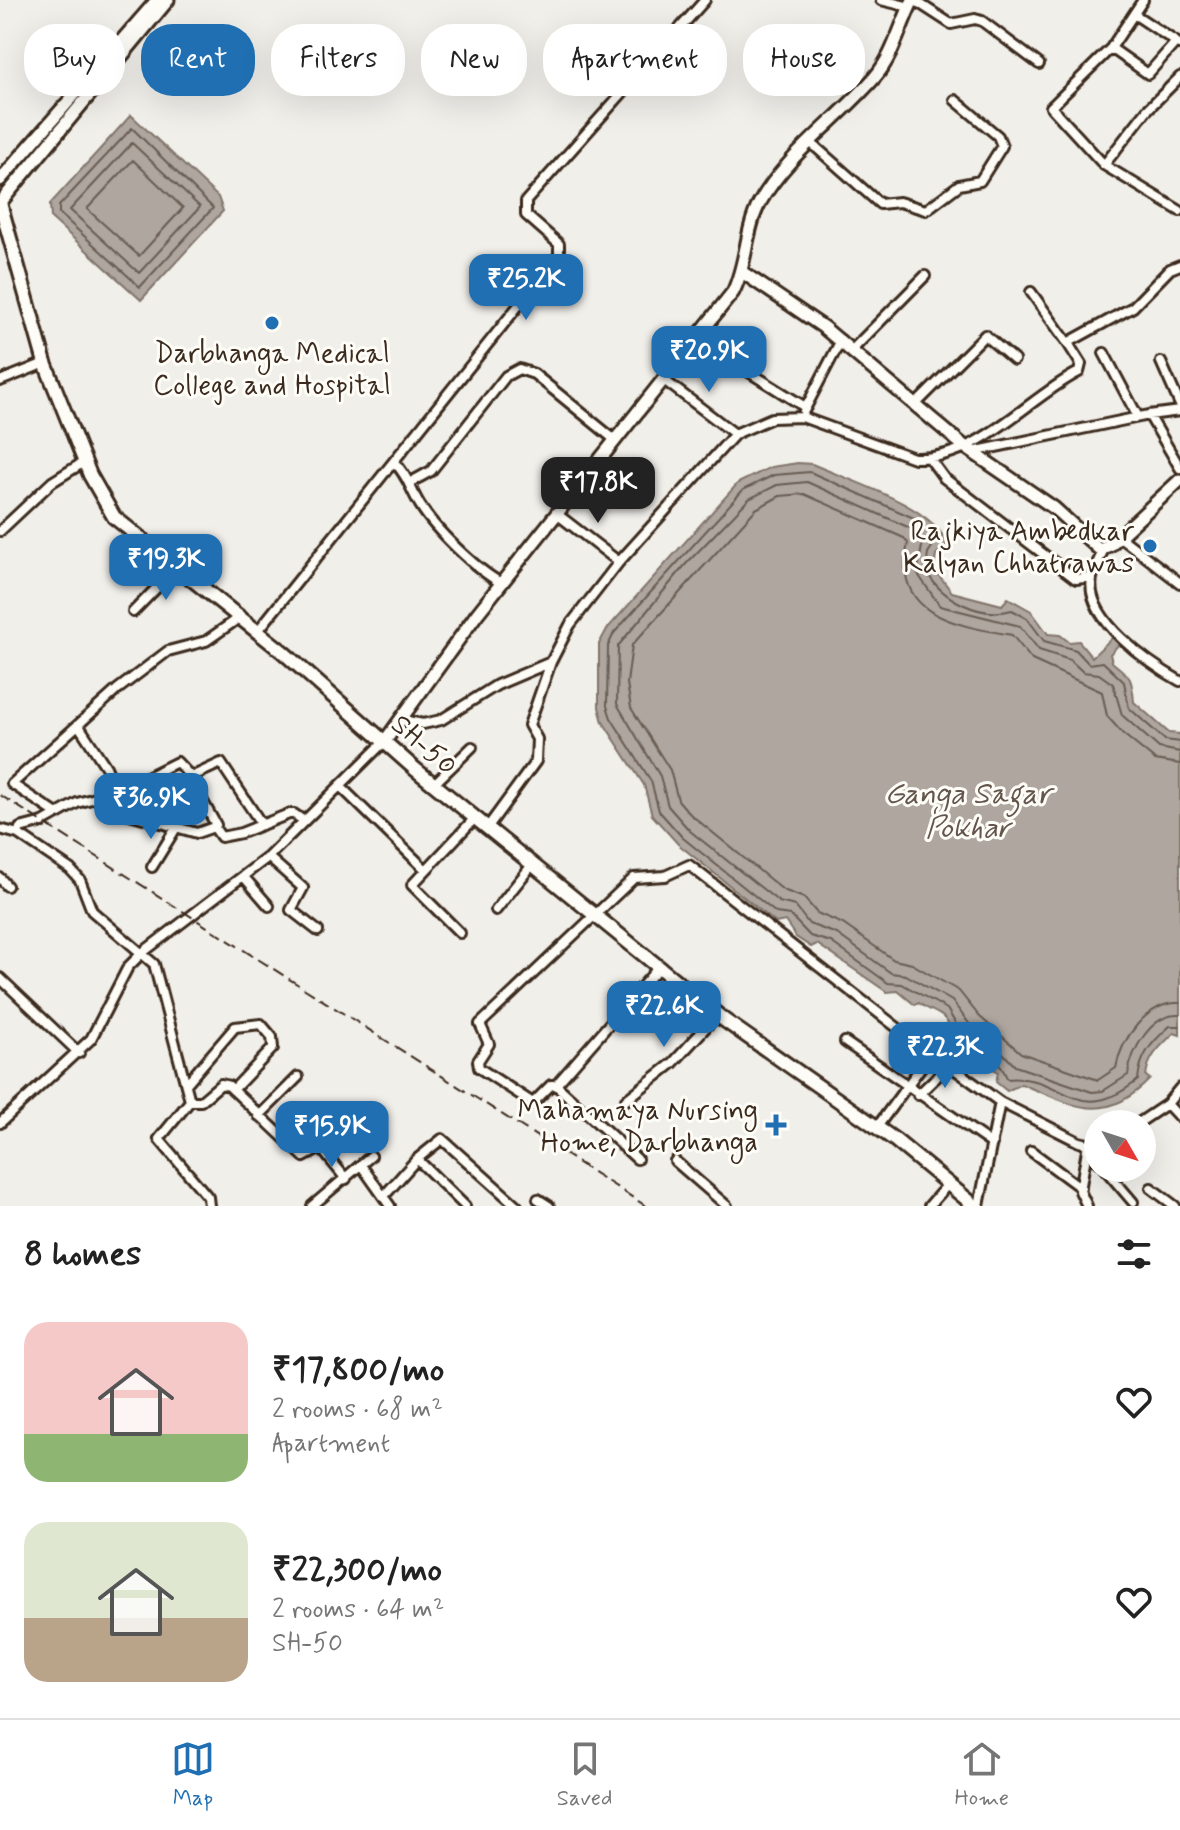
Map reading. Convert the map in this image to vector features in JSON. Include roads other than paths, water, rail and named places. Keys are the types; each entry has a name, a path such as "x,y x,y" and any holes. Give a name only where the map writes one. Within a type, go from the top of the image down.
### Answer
{"main road":[{"name":"SH-50","path":"0,203 45,363 84,462 114,517 659,967 718,1014 877,1127 977,1206"}],"street":[{"path":"0,180 157,0"},
{"path":"0,203 168,0"},
{"path":"257,632 559,255 559,244 526,215 526,201 705,0"},
{"path":"881,0 912,2 951,24 975,19 982,21 1039,64"},
{"path":"1143,0 1111,48 1051,107 1104,165 1180,211"},
{"path":"0,1123 79,1053 101,1023 128,967 142,953 268,857 385,741 501,583 733,292 742,272 751,223 760,202 810,142 877,75 912,2"},
{"path":"1111,48 1148,74 1178,43 1134,14"},
{"path":"1104,165 1147,110 1180,77"},
{"path":"810,142 880,204 899,202 921,209 932,208 959,185 980,181 1002,146 998,136 955,100"},
{"path":"1069,345 1075,338 1143,300 1153,284 1170,269 1180,265"},
{"path":"742,272 841,340 968,449 1054,508 1094,546 1104,549"},
{"path":"852,350 925,276"},
{"path":"968,449 1025,411 1048,388 1079,372 1081,364 1031,292"},
{"path":"917,403 985,335 1014,360"},
{"path":"696,339 805,407"},
{"path":"802,417 841,340"},
{"path":"1104,353 1138,417"},
{"path":"1161,362 1180,405"},
{"path":"0,381 45,363"},
{"path":"411,482 431,471 506,376 519,369 534,374 615,440"},
{"path":"664,380 735,434"},
{"path":"487,828 536,761 537,739 529,725 551,662 570,625 619,562 735,434 772,418 802,417 898,453 930,459 968,449 1180,411"},
{"path":"1149,415 1180,468"},
{"path":"930,459 944,478 1076,579 1092,577"},
{"path":"0,531 52,482 84,462"},
{"path":"394,462 411,482 427,514 481,570 501,583"},
{"path":"1180,480 1104,549 1092,577 1095,601 1114,632 1180,681"},
{"path":"557,514 619,562"},
{"path":"1120,537 1180,583"},
{"path":"133,612 175,569"},
{"path":"57,814 12,784 118,689 168,651 206,641 239,618"},
{"path":"402,720 423,724 441,720 497,685 551,662"},
{"path":"79,726 106,767 122,812 197,833 214,827 223,837 294,814 304,821"},
{"path":"434,784 472,747"},
{"path":"18,834 20,828 43,822 77,803 117,792 177,762 187,773 216,825"},
{"path":"187,773 195,777 221,763 262,825"},
{"path":"340,786 426,870"},
{"path":"460,933 413,888 475,818"},
{"path":"152,867 176,828"},
{"path":"0,829 18,834 76,874 92,911 154,964 160,976 190,1101 159,1139 208,1197 209,1206"},
{"path":"268,857 303,888 291,910 318,931"},
{"path":"496,910 532,865"},
{"path":"659,967 556,1085 551,1085 533,1103 479,1068 478,1061 489,1044 480,1024 593,914 638,875 661,877 692,866 1000,1102 1084,1145"},
{"path":"244,877 269,906"},
{"path":"0,878 7,886"},
{"path":"0,978 79,1053"},
{"path":"626,1100 673,1063 718,1014"},
{"path":"187,1083 235,1027 261,1024 272,1037 273,1048 233,1090"},
{"path":"845,1042 992,1144"},
{"path":"877,1127 932,1052"},
{"path":"918,1095 949,1065"},
{"path":"259,1116 298,1077"},
{"path":"190,1101 201,1101 221,1084 233,1090 306,1158 317,1147 321,1148 346,1179"},
{"path":"556,1085 637,1159"},
{"path":"1156,1111 1167,1104 1180,1088"},
{"path":"977,1206 1000,1102"},
{"path":"1167,1104 1180,1118"},
{"path":"384,1196 417,1159 442,1139 517,1206"},
{"path":"1031,1151 1081,1188"},
{"path":"312,1206 371,1156"},
{"path":"417,1159 465,1206"},
{"path":"675,1161 727,1206"},
{"path":"361,1165 390,1206"},
{"path":"1084,1168 1081,1188 1087,1206"},
{"path":"1116,1182 1133,1202"},
{"path":"929,1206 949,1183"},
{"path":"1151,1188 1175,1206"},
{"path":"538,1199 549,1206"}],"water":[{"path":"131,115 218,197 223,211 141,300 51,218 50,204"},
{"name":"Ganga Sagar Pokhar","path":"812,464 867,486 925,518 939,530 947,544 936,555 934,569 952,592 1002,605 1008,598 1031,611 1048,634 1060,635 1069,642 1079,641 1092,657 1114,636 1119,637 1121,642 1110,654 1112,662 1129,678 1134,702 1169,733 1180,734 1180,1035 1174,1033 1152,1057 1146,1076 1150,1079 1118,1103 1088,1107 1057,1099 1021,1084 1007,1091 996,1082 998,1072 983,1062 970,1044 961,1048 943,1017 919,1003 915,1005 898,991 887,992 817,944 811,947 796,937 785,921 776,923 678,844 652,815 644,785 603,722 599,707 599,644 607,629 738,483 771,467"}],"railway":[{"path":"0,795 646,1206"}],"place":[{"name":"Darbhanga Medical College and Hospital","path":"272,323"},
{"name":"Rajkiya Ambedkar Kalyan Chhatrawas","path":"1150,546"},
{"name":"Mahamaya Nursing Home, Darbhanga","path":"776,1125"}]}
